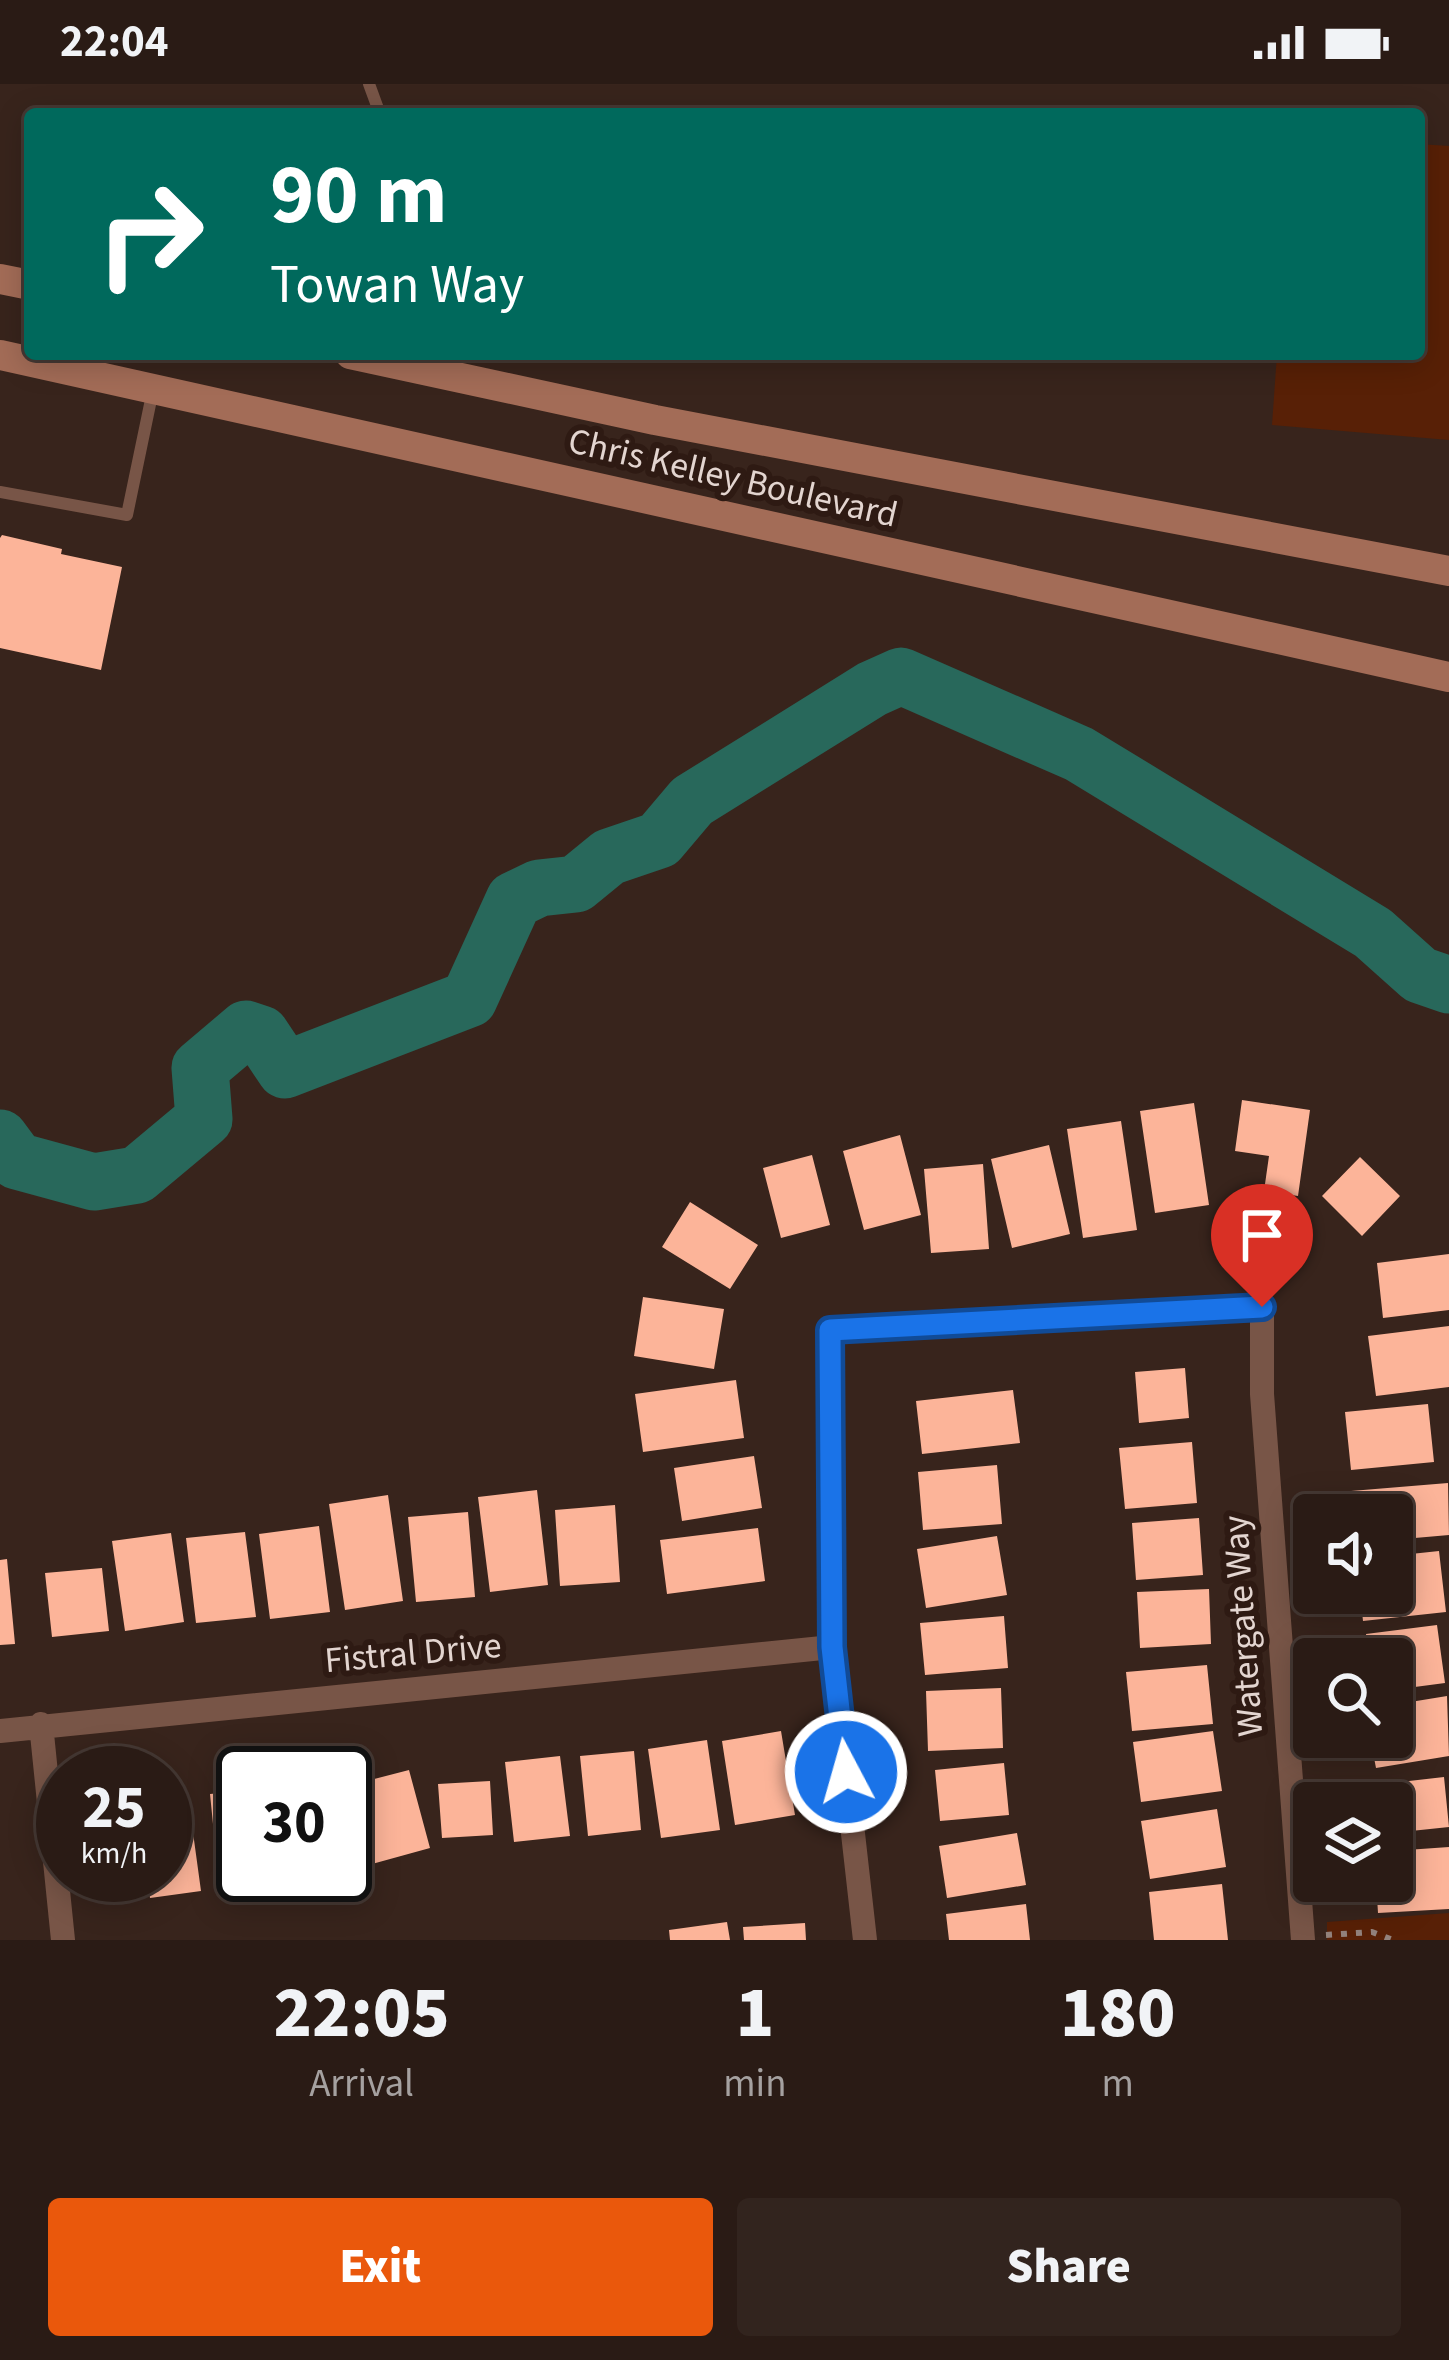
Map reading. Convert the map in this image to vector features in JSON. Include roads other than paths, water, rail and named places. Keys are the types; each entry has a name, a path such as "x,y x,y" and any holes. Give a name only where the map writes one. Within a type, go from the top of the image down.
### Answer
{"main road":[{"name":"Chris Kelley Boulevard","path":"0,355 1449,677"},
{"name":"Chris Kelley Boulevard","path":"378,360 655,419 1449,571"}],"street":[{"name":"Watergate Way","path":"832,1647 830,1330 1262,1307 1262,1394 1302,1938"},
{"name":"Fistral Drive","path":"0,1731 832,1647"},
{"path":"832,1647 866,1940"},
{"path":"41,1724 63,1940"}],"lane":[{"path":"0,492 127,515 153,389"}],"waterway":[{"path":"0,1138 17,1161 94,1182 137,1175 204,1119 200,1068 246,1029 261,1034 285,1070 469,999 514,900 539,888 576,884 609,857 659,840 692,801 872,689 901,676 1079,754 1373,933 1420,975 1449,985"}]}
